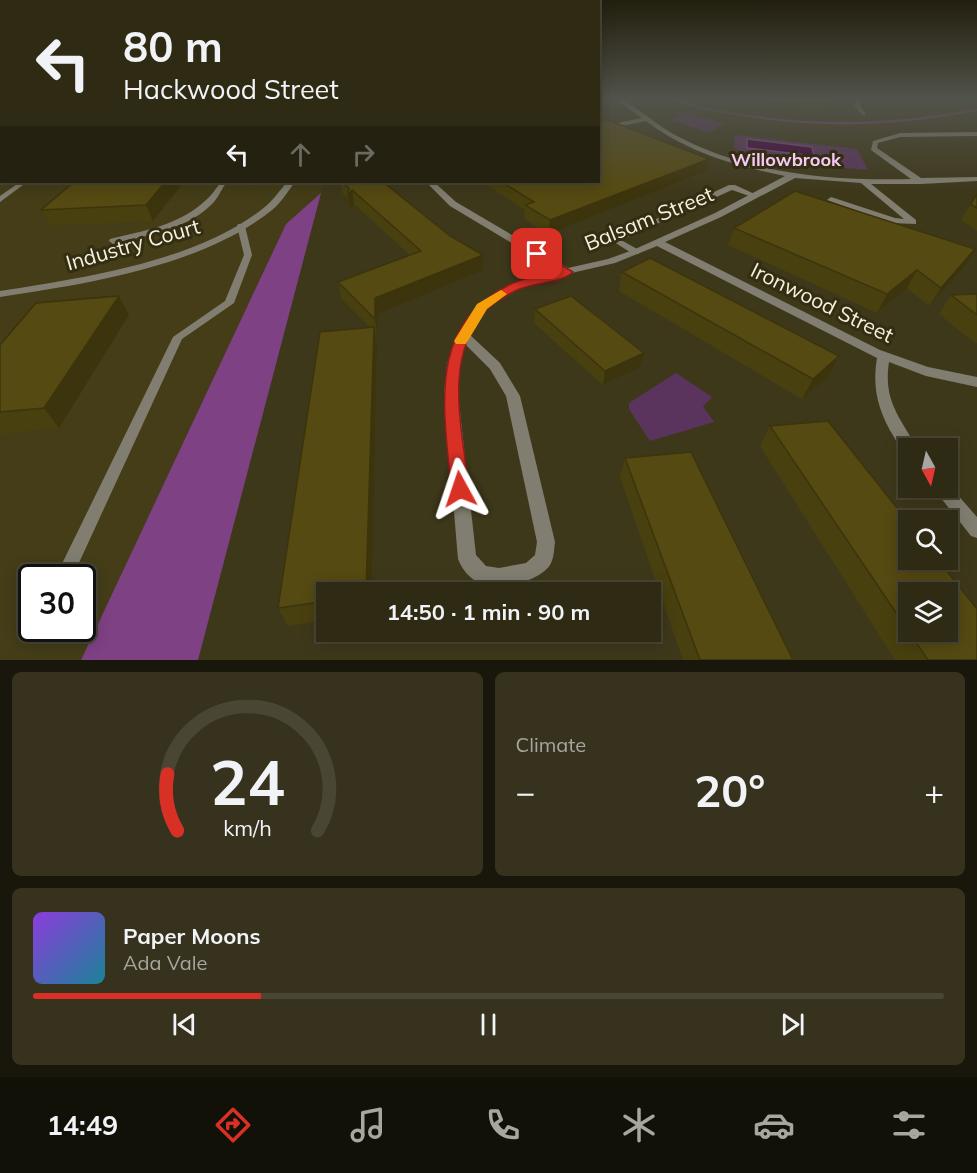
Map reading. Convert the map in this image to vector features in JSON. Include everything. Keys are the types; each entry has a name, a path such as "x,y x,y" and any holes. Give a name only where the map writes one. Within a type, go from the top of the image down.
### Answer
{"street":[{"path":"664,130 709,153 794,175 866,183 977,179"},
{"path":"921,182 879,156 873,149 875,142 900,135 977,134"},
{"name":"Balsam Street","path":"463,335 495,366 513,396 546,542 543,559 531,571 499,577 481,574 467,559 451,394 453,364 463,335 482,307 493,298 538,278 611,261 636,252 794,175"},
{"name":"Industry Court","path":"0,294 86,279 188,251 241,226 273,204 290,183"},
{"path":"431,183 453,204 567,272"},
{"path":"831,200 894,221 913,222 866,183"},
{"name":"Ironwood Street","path":"657,242 884,356 926,371 977,382"},
{"path":"884,356 879,376 881,396 902,438"},
{"path":"950,498 977,530"}],"lane":[{"path":"0,200 23,183"},
{"path":"113,241 161,229 193,215 210,200 223,183"},
{"path":"636,252 615,240 732,187 755,195"},
{"path":"70,564 178,337 229,303 248,255 241,226"}],"shaded area":[{"path":"700,130 714,130 709,133"},
{"path":"735,135 857,149 868,170 809,165 808,159 741,151 734,148"},
{"path":"747,139 812,147 814,156 747,148"},
{"path":"0,183 324,183 321,193 286,224 96,628 96,564 18,564 18,642 89,642 81,660 0,660"},
{"path":"321,193 198,660 81,660 89,642 96,642 96,628 286,224"},
{"path":"676,373 712,397 703,406 714,422 650,441 629,409 629,403"}],"building":[{"path":"600,130 633,130 709,159 550,220 525,205 534,202 504,183 600,183"},
{"path":"73,183 164,183 146,205 41,210"},
{"path":"343,183 384,183 450,236 483,255 375,298 375,319 338,282 421,251 352,190 348,196 349,188"},
{"path":"795,191 975,249 941,288 917,270 887,294 734,228"},
{"path":"977,194 977,208 971,204"},
{"path":"650,258 839,356 813,379 622,272"},
{"path":"977,294 977,315 951,295"},
{"path":"119,296 44,408 0,412 0,345 36,303"},
{"path":"571,296 644,353 605,371 535,309"},
{"path":"374,327 366,582 316,582 316,603 278,608 320,332"},
{"path":"828,421 899,510 898,570 946,570 956,582 898,582 898,616 770,426"},
{"path":"691,452 793,660 700,660 625,458"},
{"path":"958,585 977,609 977,660 928,660 916,642 958,642"}],"slow traffic":[{"path":"461,341 482,307 501,294"}],"district":[{"name":"Willowbrook","path":"786,160"}],"route":[{"path":"460,489 451,394 453,364 463,335 482,307 493,298 514,286 567,272 537,254"}]}
